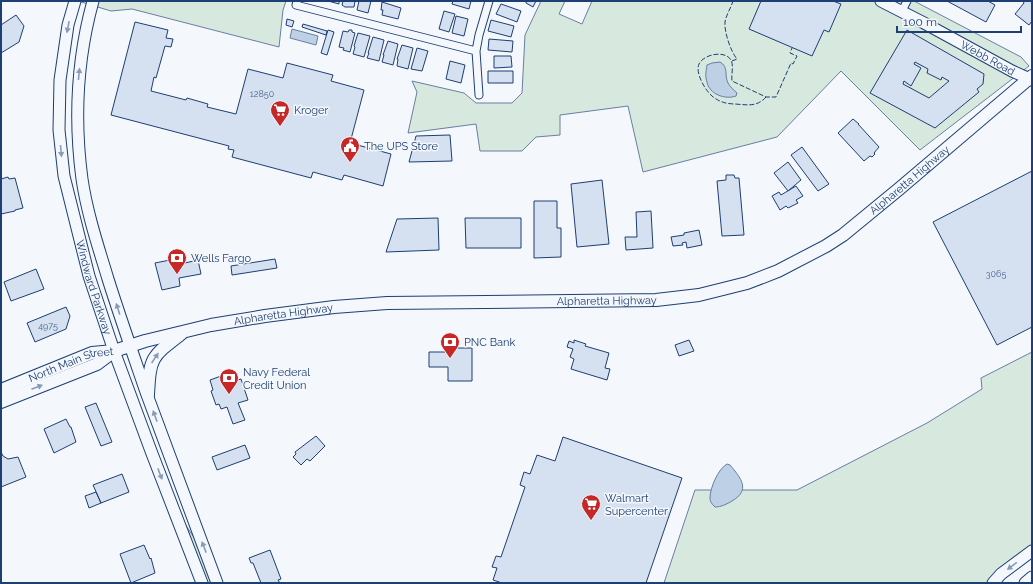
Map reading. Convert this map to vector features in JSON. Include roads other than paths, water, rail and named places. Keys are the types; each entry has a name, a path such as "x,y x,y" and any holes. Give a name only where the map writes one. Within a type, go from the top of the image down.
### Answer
{"main road":[{"name":"Alpharetta Highway","path":"114,351 211,325 334,307 400,302 656,300 685,297 733,287 785,268 816,252 843,235 1031,78"},
{"path":"148,395 151,361 158,352 186,331"},
{"name":"North Main Street","path":"1,390 92,353 114,351"},
{"name":"North Main Street","path":"1,402 97,364 114,351"}],"street":[{"name":"Windward Parkway","path":"75,1 68,25 60,80 59,130 64,176 89,276 114,351 202,583"},
{"name":"Windward Parkway","path":"93,1 81,56 78,91 78,135 82,180 88,211 97,244 130,346 217,583"},
{"path":"297,1 296,5 476,51"},
{"path":"479,95 476,51 489,1"},
{"name":"Webb Road","path":"881,1 905,6 1031,78"},
{"path":"993,583 1001,574 1032,551"},
{"path":"1025,583 1032,577"}],"water":[{"path":"292,29 318,36 316,45 290,38"},
{"path":"720,62 724,66 728,83 737,93 736,96 727,97 718,95 708,86 706,80 707,65"},
{"path":"727,464 730,465 738,475 743,488 738,497 724,505 715,507 711,503 710,499 711,489 718,474"}],"place":[{"name":"Kroger","path":"280,127"},
{"name":"The UPS Store","path":"350,163"},
{"name":"Wells Fargo","path":"177,275"},
{"name":"PNC Bank","path":"450,359"},
{"name":"Navy Federal Credit Union","path":"229,395"},
{"name":"Walmart Supercenter","path":"591,521"}]}
